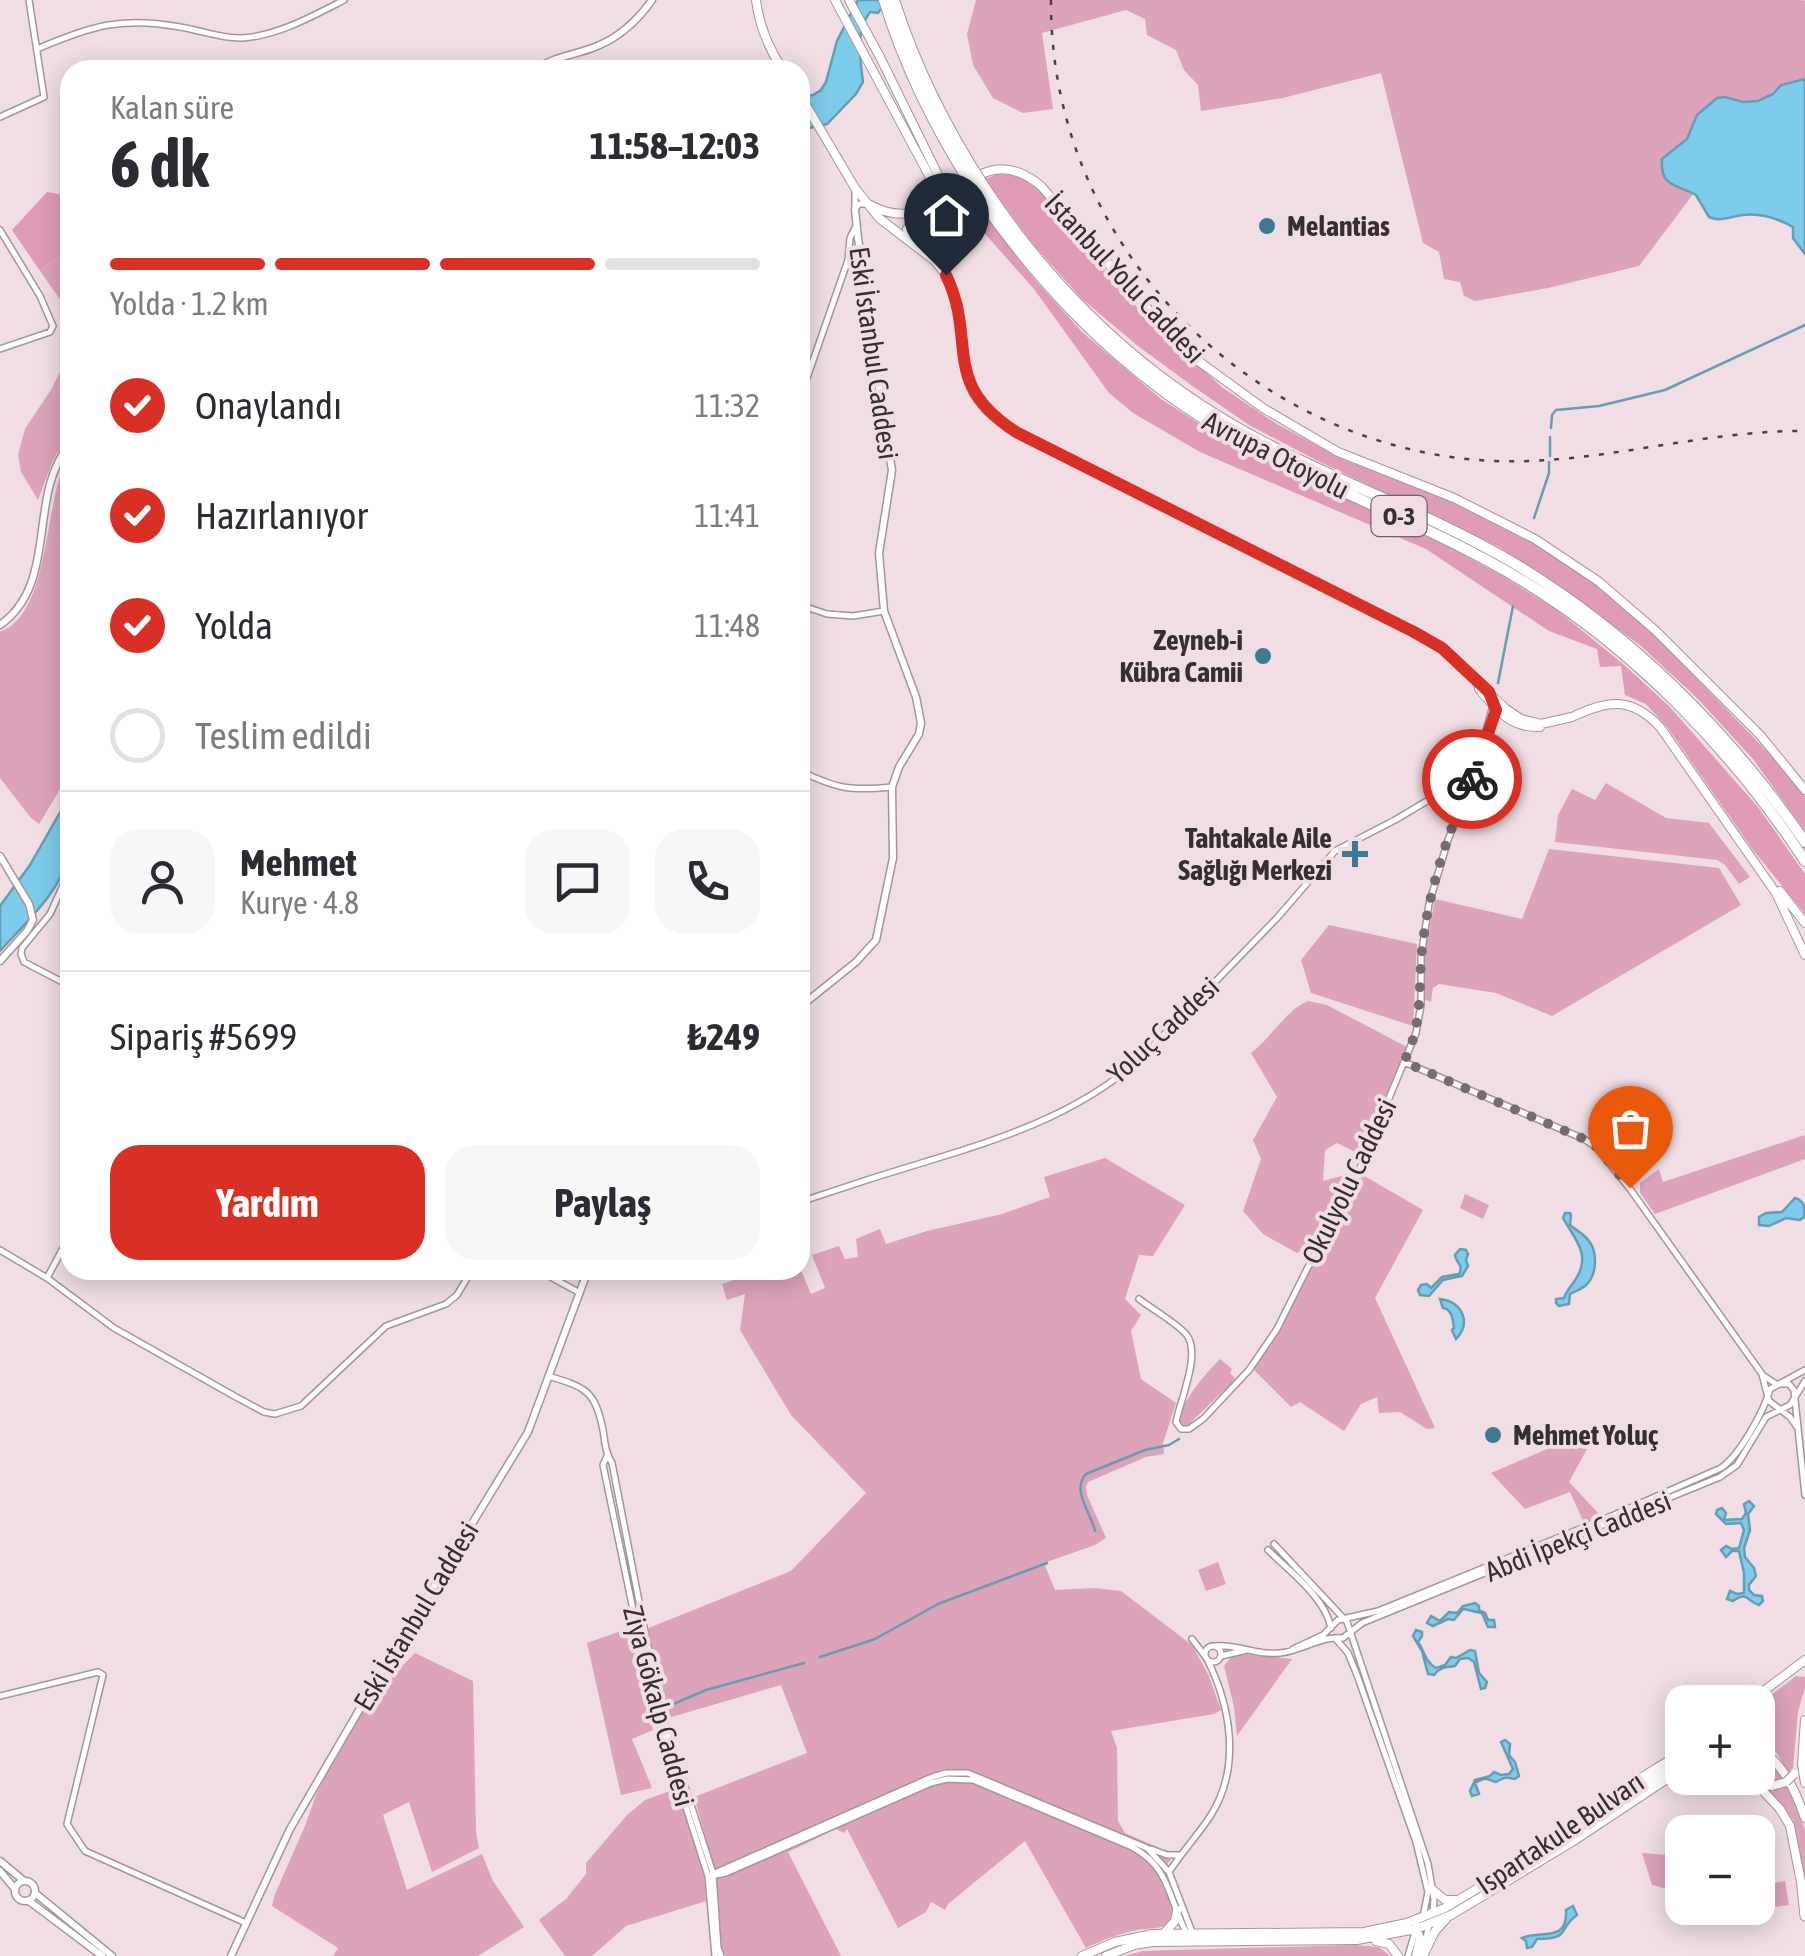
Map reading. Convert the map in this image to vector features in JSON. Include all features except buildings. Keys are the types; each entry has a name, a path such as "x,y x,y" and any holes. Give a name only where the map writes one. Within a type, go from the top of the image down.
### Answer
{"highway":[{"name":"Avrupa Otoyolu","path":"884,0 916,83 941,134 1026,246 1071,298 1123,348 1171,385 1267,444 1479,543 1549,586 1660,673 1770,792 1805,842"},
{"name":"Avrupa Otoyolu","path":"894,0 940,112 981,191 1013,245 1073,314 1132,368 1184,406 1274,458 1474,553 1536,589 1604,639 1720,749 1805,862"},
{"path":"1804,1892 1805,1916"}],"main road":[{"path":"550,60 610,40 652,0"},
{"path":"756,0 758,18 777,60"},
{"path":"849,0 941,181 950,188 964,186"},
{"path":"837,4 932,181 932,206"},
{"name":"Eski İstanbul Caddesi","path":"810,111 856,188 880,218 935,261 946,275 958,305 967,377 974,394 998,420 1410,630 1442,648 1457,662"},
{"name":"İstanbul Yolu Caddesi","path":"918,212 982,172 994,169 1028,175 1177,342 1232,387 1338,452 1454,498 1535,539 1598,580 1656,630 1761,736 1805,790"},
{"path":"870,205 890,213 918,212"},
{"name":"Eski İstanbul Caddesi","path":"810,1000 876,940 892,858 892,788 899,767 919,734 916,697 884,611 879,553 892,470 855,208"},
{"path":"910,241 906,229 918,212"},
{"path":"0,625 15,613 31,584 47,498 60,461"},
{"path":"1457,662 1516,716"},
{"path":"1457,662 1493,710 1507,720 1532,728 1563,723 1591,708 1616,703 1651,718 1758,865 1785,907 1805,951"},
{"path":"1489,692 1493,710"},
{"path":"1493,710 1541,724 1572,717"},
{"path":"0,856 33,914 31,926 0,961"},
{"path":"1758,865 1805,923"},
{"name":"Eski İstanbul Caddesi","path":"231,1956 290,1829 528,1432 584,1280"},
{"path":"1772,1685 1805,1660"},
{"path":"1785,1675 1804,1673"},
{"path":"1805,1720 1805,1783"},
{"path":"1775,1785 1794,1774 1804,1733"},
{"name":"Ispartakule Bulvarı","path":"1082,1956 1114,1942 1152,1934 1362,1940 1416,1929 1428,1918 1574,1831 1583,1820 1665,1763"},
{"path":"1775,1763 1805,1818"},
{"path":"1574,1831 1665,1771"},
{"name":"Ispartakule Bulvarı","path":"1106,1956 1140,1944 1190,1935 1364,1932 1451,1915 1665,1780"},
{"path":"1767,1795 1790,1826 1804,1892"},
{"path":"0,1860 34,1886 35,1894 112,1956"},
{"path":"0,1871 15,1888 18,1899 29,1901 102,1956"},
{"path":"15,1888 24,1881"},
{"path":"1434,1890 1444,1900 1460,1900"},
{"path":"29,1901 35,1894"},
{"path":"1152,1934 1169,1929 1177,1910"},
{"path":"1417,1956 1434,1930 1451,1915"},
{"path":"1407,1922 1420,1938 1417,1956"},
{"path":"1362,1940 1382,1941 1392,1946 1398,1956"}],"street":[{"path":"0,117 44,97 29,0"},
{"path":"37,49 98,26 136,20 229,37 254,36 344,0"},
{"name":"Eski İstanbul Caddesi","path":"855,208 856,188"},
{"path":"855,208 863,202 870,205"},
{"path":"810,369 856,226"},
{"path":"0,230 54,326 50,332 0,349"},
{"path":"810,608 854,616 884,611"},
{"name":"Okulyolu Caddesi","path":"1139,1299 1186,1334 1191,1345 1188,1379 1176,1422 1182,1429 1189,1429 1249,1370 1277,1330 1350,1191 1416,1034 1421,1005 1421,958 1432,895 1493,710"},
{"name":"Yoluç Caddesi","path":"810,1199 987,1143 1058,1114 1093,1093 1128,1070 1146,1052 1277,918 1335,850 1396,820 1474,772"},
{"path":"810,776 829,785 857,790 892,788"},
{"path":"60,892 50,914 21,954 24,962 60,981"},
{"path":"1404,1062 1598,1148 1762,1374 1776,1384 1789,1384 1794,1390 1805,1495"},
{"path":"0,1250 47,1278 114,1328 264,1412 276,1414 301,1406 386,1326 446,1304 466,1280"},
{"path":"47,1278 60,1254"},
{"path":"556,1280 580,1293"},
{"path":"1776,1384 1805,1370"},
{"path":"1762,1374 1772,1404 1797,1427"},
{"name":"Ziya Gökalp Caddesi","path":"548,1376 583,1388 595,1402 607,1456 612,1462 652,1701 712,1875 718,1956"},
{"name":"Abdi İpekçi Caddesi","path":"1350,1632 1362,1623 1485,1570 1731,1471 1766,1416 1790,1405 1805,1381"},
{"name":"Abdi İpekçi Caddesi","path":"1676,1492 1728,1464 1776,1384"},
{"name":"Ziya Gökalp Caddesi","path":"607,1456 603,1465 614,1521 684,1794"},
{"path":"614,1521 622,1520"},
{"path":"1274,1544 1344,1618 1390,1759"},
{"path":"1268,1550 1328,1614 1335,1637 1351,1659 1422,1845 1434,1890 1417,1956"},
{"name":"Abdi İpekçi Caddesi","path":"1344,1618 1378,1611 1485,1570"},
{"path":"1290,1651 1323,1635 1344,1618"},
{"path":"1250,1650 1220,1656 1213,1662 1192,1640 1277,1654 1335,1637 1344,1638 1350,1632"},
{"path":"1213,1646 1220,1651 1219,1687"},
{"path":"1169,1872 1212,1814 1224,1793 1228,1773 1225,1702 1206,1657 1206,1649 1213,1646"},
{"path":"0,1696 98,1672 103,1675 69,1811 70,1831 85,1851 246,1923"},
{"path":"1394,1769 1426,1884 1428,1918"},
{"path":"712,1875 932,1777 953,1772 981,1777 1146,1848 1182,1855"},
{"path":"712,1875 726,1873 931,1783 958,1778 985,1785 1147,1856 1160,1870 1190,1935"},
{"path":"1146,1848 1169,1872 1190,1935"},
{"path":"1160,1870 1169,1872"}],"shaded area":[{"path":"976,0 1801,0 1805,1 1805,79 1783,84 1760,101 1720,99 1703,110 1688,138 1662,158 1666,178 1694,193 1639,266 1475,301 1464,296 1460,282 1444,279 1439,252 1423,243 1381,73 1283,98 1201,111 1198,85 1184,70 1176,50 1147,35 1145,19 1126,10 1042,33 1053,109 1023,113 993,98 973,65 967,34"},
{"path":"998,174 1020,175 1042,194 1145,317 1223,388 1277,424 1346,461 1422,487 1470,509 1542,547 1603,588 1785,770 1805,797 1805,831 1753,759 1698,699 1641,646 1570,594 1499,547 1249,425 1138,346 1082,299 1032,243 985,179"},
{"path":"965,190 1036,281 1082,332 1161,399 1276,466 1409,525 1504,577 1557,610 1623,664 1669,706 1758,807 1805,874 1805,914 1753,850 1667,727 1646,704 1625,695 1621,666 1600,667 1597,649 1549,631 1426,549 1200,452 1133,413 1109,393 1034,289 951,198"},
{"path":"47,192 60,194 60,259 55,258 40,271 12,230"},
{"path":"55,258 60,259 60,299 40,271"},
{"path":"60,372 60,449 38,500 21,472 18,455 25,429"},
{"path":"60,476 60,789 39,824 0,778 0,632 17,620 29,602"},
{"path":"1606,783 1666,818 1709,823 1750,877 1739,884 1717,860 1555,842 1558,815 1572,789 1595,800"},
{"path":"1549,849 1719,868 1741,905 1552,1016 1496,993 1439,984 1433,988 1431,1002 1424,999 1424,958 1435,899 1522,919"},
{"path":"1329,925 1417,944 1413,1026 1311,993 1301,960"},
{"path":"1308,1001 1327,1005 1407,1047 1361,1155 1337,1143 1325,1150 1323,1181 1345,1175 1311,1244 1297,1253 1263,1234 1243,1211 1261,1159 1253,1140 1277,1097 1251,1053"},
{"path":"1805,1135 1805,1159 1655,1214 1640,1193 1640,1183 1659,1169 1663,1182"},
{"path":"1105,1158 1185,1205 1153,1256 1139,1255 1125,1299 1141,1315 1131,1331 1141,1379 1176,1403 1163,1443 1164,1454 1146,1457 1088,1482 1087,1495 1106,1538 1044,1563 1055,1590 1121,1591 1192,1645 1209,1676 1221,1710 1214,1714 1111,1731 1117,1748 1118,1821 1125,1833 1177,1852 1162,1879 1172,1919 1166,1926 1125,1933 1086,1948 1025,1841 945,1910 931,1902 926,1912 898,1928 847,1829 844,1833 836,1829 788,1852 841,1956 726,1956 722,1949 716,1874 694,1797 807,1753 781,1685 668,1718 650,1676 646,1629 791,1571 866,1493 791,1415 740,1330 745,1294 727,1300 722,1284 733,1280 805,1280 811,1294 825,1288 812,1255 839,1246 845,1259 858,1257 856,1239 880,1229 886,1244 1002,1214 1050,1197 1044,1177"},
{"path":"1361,1174 1423,1210 1375,1298 1435,1428 1427,1429 1400,1412 1379,1413 1377,1397 1361,1404 1344,1431 1300,1402 1291,1407 1253,1369 1278,1332"},
{"path":"1465,1194 1489,1205 1483,1219 1460,1208"},
{"path":"1220,1359 1232,1369 1230,1373 1236,1379 1187,1426 1180,1424 1190,1395"},
{"path":"1599,1427 1569,1482 1601,1516 1584,1523 1570,1492 1525,1509 1491,1473"},
{"path":"1218,1562 1226,1584 1206,1591 1198,1570"},
{"path":"621,1631 630,1634 653,1730 632,1739 652,1788 621,1795 587,1643"},
{"path":"415,1653 473,1681 479,1848 432,1872 409,1802 383,1815 407,1890 482,1854 493,1881 524,1927 478,1956 333,1956 338,1948 272,1906 275,1894 317,1792 365,1703"},
{"path":"1238,1653 1292,1659 1237,1736 1224,1666"},
{"path":"1796,1676 1805,1677 1793,1768 1789,1773 1775,1751 1775,1692"},
{"path":"1788,1785 1805,1830 1805,1882 1793,1820 1773,1795 1775,1788"},
{"path":"670,1791 684,1804 704,1872 706,1901 626,1926 592,1956 565,1956 539,1920 566,1899 586,1874 586,1863 627,1815 645,1800"},
{"path":"1642,1853 1665,1855 1665,1888 1652,1885"},
{"path":"1785,1881 1789,1905 1775,1907 1775,1883"},
{"path":"1379,1947 1390,1956 1125,1956 1143,1951"}],"water":[{"path":"858,0 887,0 878,13 870,12 862,28 863,82 856,94 827,124 810,128 810,95 826,82 837,41"},
{"path":"1805,79 1805,254 1793,238 1793,227 1781,221 1756,215 1709,217 1696,195 1667,180 1662,159 1687,139 1697,115 1717,98 1758,101 1781,85"},
{"path":"60,812 60,878 41,906 0,951 0,906 30,865"},
{"path":"1795,1198 1804,1205 1804,1217 1800,1220 1786,1218 1769,1226 1759,1225 1759,1217 1782,1212"},
{"path":"1570,1213 1570,1225 1592,1246 1595,1264 1589,1282 1570,1294 1569,1304 1559,1306 1556,1299 1564,1298 1582,1261 1579,1246 1563,1218"},
{"path":"1460,1249 1468,1254 1468,1266 1462,1276 1443,1280 1429,1296 1420,1295 1421,1285 1431,1288 1442,1277 1459,1274 1455,1255"},
{"path":"1440,1299 1454,1304 1462,1314 1463,1326 1456,1339 1452,1315"},
{"path":"1749,1501 1754,1506 1748,1514 1750,1530 1744,1548 1756,1576 1749,1590 1762,1596 1759,1605 1745,1597 1727,1599 1730,1591 1744,1593 1744,1573 1739,1551 1726,1557 1721,1550 1726,1546 1739,1548 1744,1530 1741,1523 1726,1524 1716,1514 1722,1508 1726,1513 1724,1520 1742,1519 1746,1513 1744,1504"},
{"path":"1475,1603 1488,1620 1494,1620 1495,1627 1488,1627 1482,1613 1463,1609 1454,1620 1433,1626 1427,1623 1431,1616 1440,1621 1449,1612 1457,1613 1463,1606"},
{"path":"1416,1630 1422,1632 1418,1642 1436,1668 1451,1657 1475,1651 1479,1673 1487,1682 1485,1688 1481,1689 1474,1662 1468,1658 1434,1675 1428,1674 1413,1636"},
{"path":"1501,1742 1510,1744 1509,1755 1519,1776 1496,1782 1482,1779 1475,1783 1479,1794 1472,1796 1475,1780 1494,1772 1509,1774 1513,1769"},
{"path":"1573,1906 1577,1915 1560,1935 1537,1939 1527,1948 1522,1938 1558,1931 1563,1927 1566,1910"}],"waterway":[{"path":"1551,428 1556,410 1599,406 1665,390 1805,325"},
{"path":"1550,437 1550,456"},
{"path":"1534,518 1549,462"},
{"path":"1498,683 1513,606"},
{"path":"1095,1531 1081,1494 1086,1474 1179,1439"},
{"path":"820,1657 875,1639 938,1604 1047,1563"},
{"path":"664,1708 706,1690 804,1663"}],"railway":[{"path":"1051,0 1060,90 1086,174 1127,251 1182,319 1248,375 1323,419 1406,448 1495,461 1572,458 1727,436 1805,431"}],"way so far":[{"path":"1472,779 1432,895 1421,958 1421,1005 1416,1034 1404,1062 1584,1139 1598,1148 1630,1188"}],"place":[{"name":"Melantias","path":"1267,226"},
{"name":"Zeyneb-i Kübra Camii","path":"1263,656"},
{"name":"Tahtakale Aile Sağlığı Merkezi","path":"1355,854"},
{"name":"Mehmet Yoluç","path":"1493,1435"}],"route":[{"path":"946,275 958,305 967,377 974,394 998,420 1410,630 1442,648 1489,692 1496,710 1472,779"}]}
